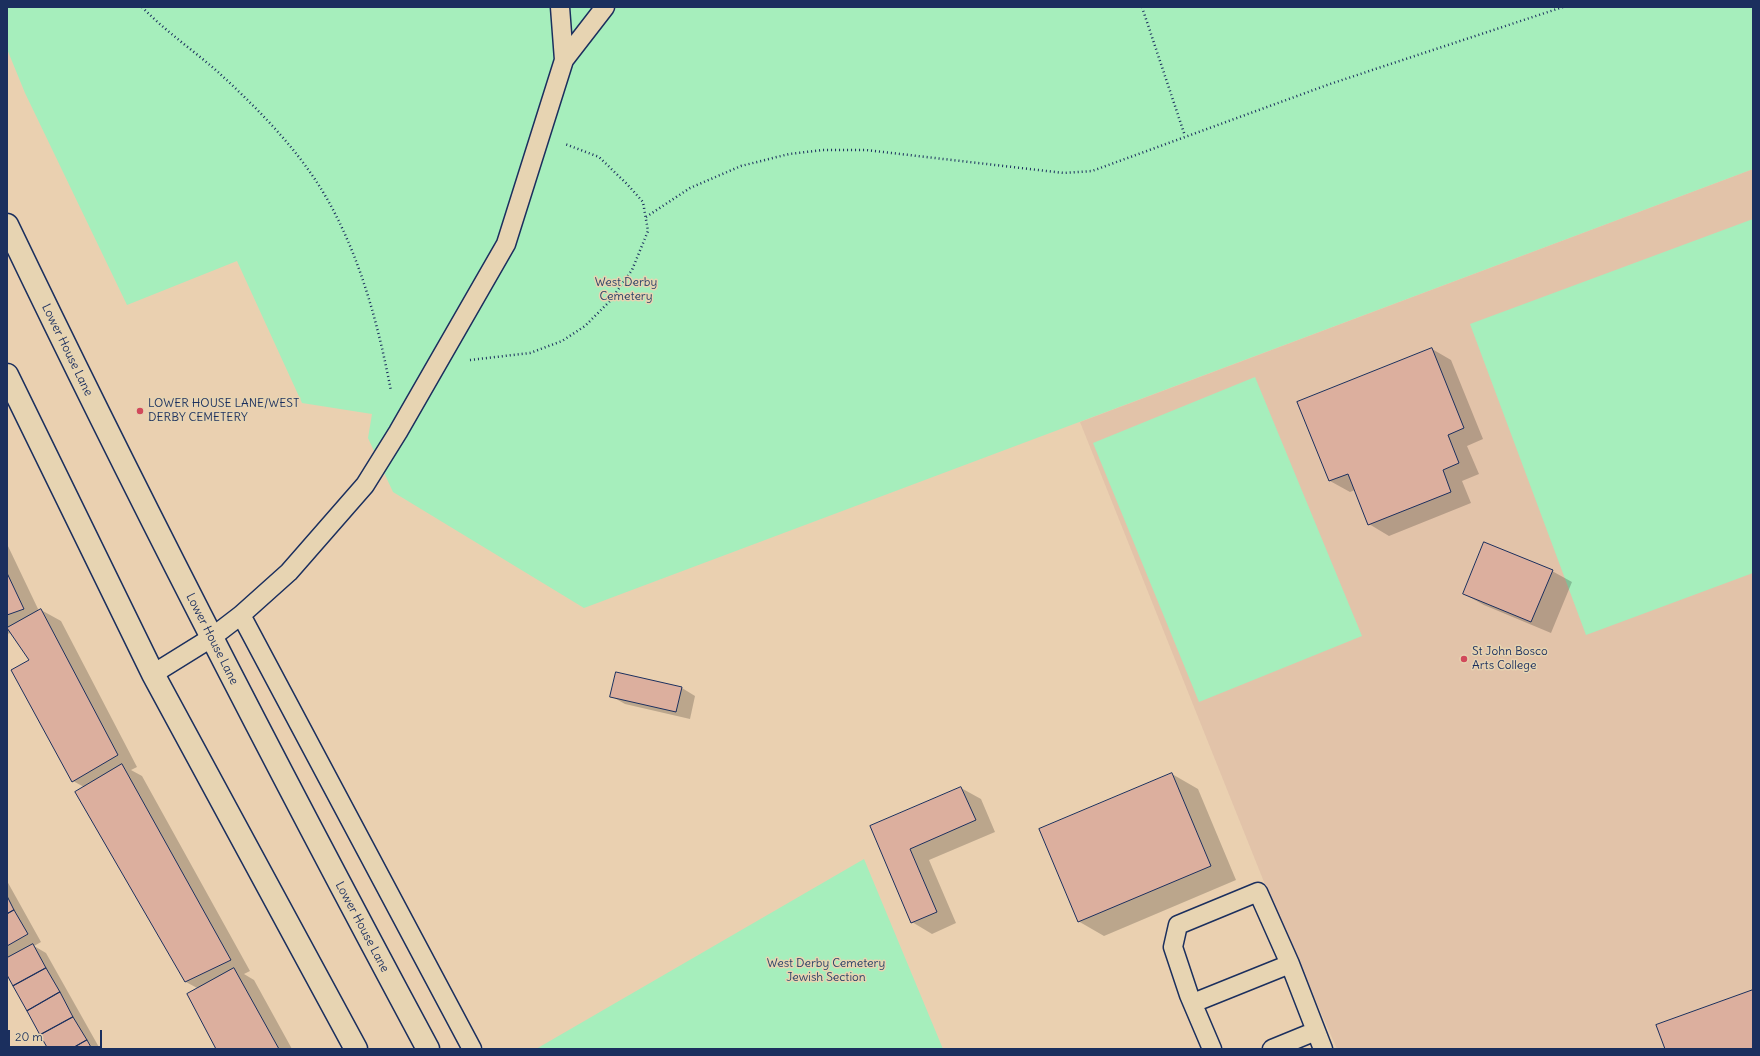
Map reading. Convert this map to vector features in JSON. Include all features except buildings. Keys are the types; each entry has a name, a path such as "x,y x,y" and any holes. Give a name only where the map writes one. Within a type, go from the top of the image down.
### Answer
{"street":[{"name":"Lower House Lane","path":"7,225 49,313 211,638 340,886 428,1049"},
{"path":"7,375 153,674 356,1049"}],"lane":[{"path":"560,7 564,60"},
{"path":"153,674 211,638 241,615 289,572 365,485 403,423 506,244 564,60 605,7"},
{"path":"241,615 472,1049"},
{"path":"1212,1049 1193,1003 1173,947 1178,925 1258,892 1290,964 1323,1049"},
{"path":"1193,1003 1290,964"},
{"path":"1272,1049 1316,1031"}],"path":[{"path":"142,7 217,72 262,116 296,155 323,192 344,232 366,292 380,336 392,398 403,423"},
{"path":"1142,7 1185,136"},
{"path":"646,217 690,188 735,168 789,154 823,150 866,150 1064,173 1092,171 1330,84 1563,7"},
{"path":"437,363 530,353 562,340 585,326 610,301 632,270 648,232 643,202 599,157 541,134"}],"shaded area":[{"name":"St John Bosco Arts College","path":"1753,169 1753,1049 1337,1049 1270,897 1080,422"}],"green space":[{"name":"West Derby Cemetery","path":"7,7 1753,7 1753,169 584,608 393,492 368,438 372,414 302,403 237,261 127,305 25,93 7,49"},
{"path":"1753,219 1753,573 1586,635 1470,324"},
{"path":"1255,377 1362,636 1199,702 1093,443"},
{"name":"West Derby Cemetery Jewish Section","path":"864,859 943,1049 536,1049"}],"place":[{"name":"LOWER HOUSE LANE/WEST DERBY CEMETERY","path":"140,411"},
{"name":"St John Bosco Arts College","path":"1464,659"}]}
